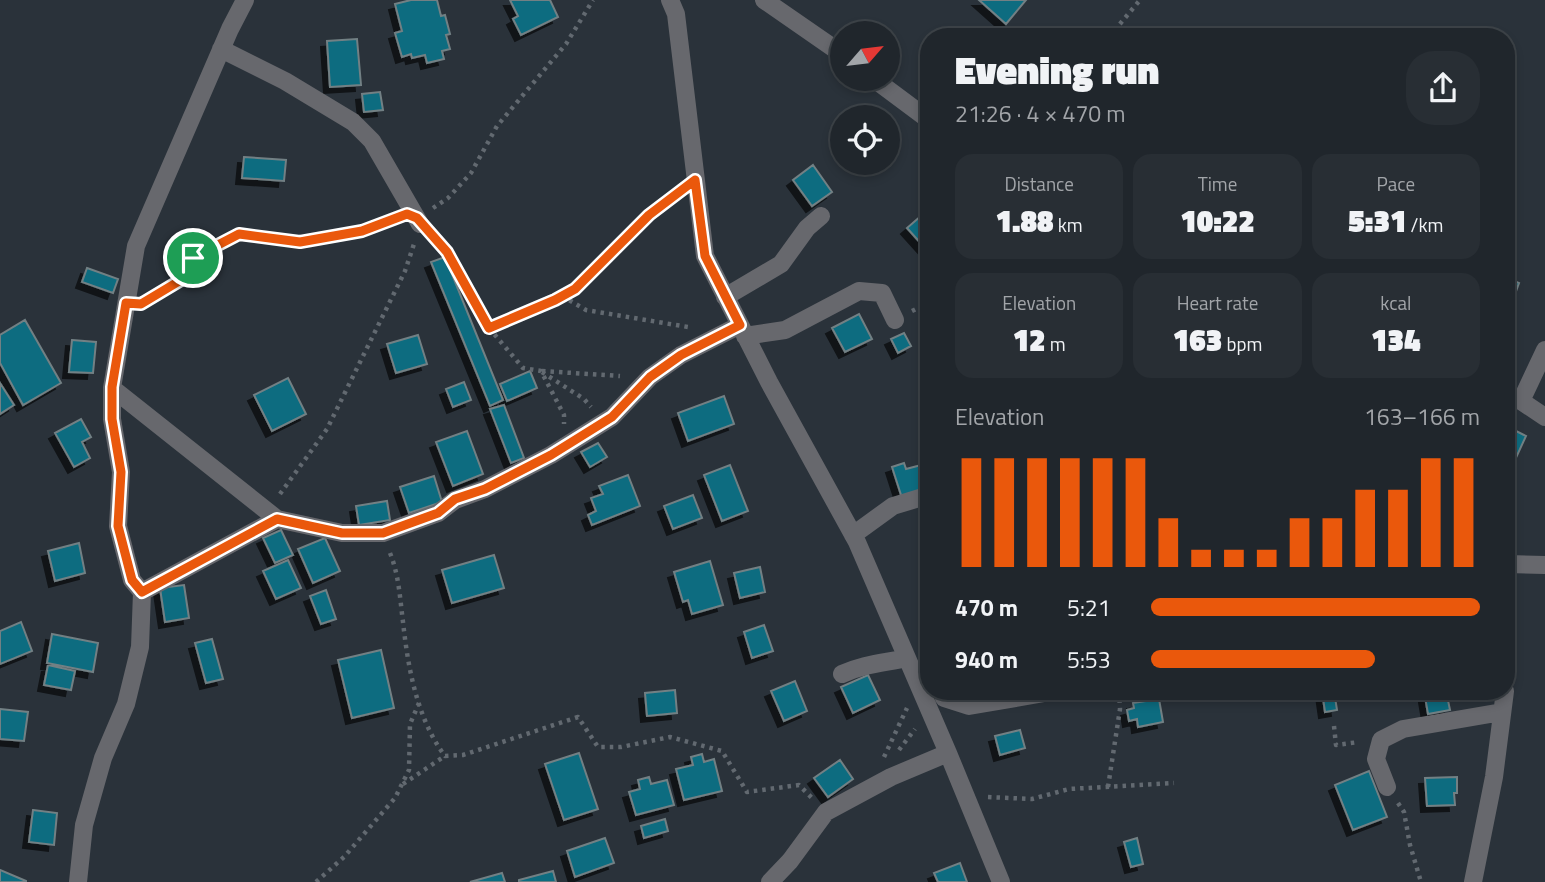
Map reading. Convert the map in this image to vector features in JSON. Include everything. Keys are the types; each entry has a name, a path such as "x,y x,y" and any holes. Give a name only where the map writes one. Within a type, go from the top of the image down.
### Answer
{"street":[{"path":"78,882 85,825 103,758 126,704 140,647 142,592 132,580 118,526 121,472 112,419 112,387 136,246 221,49 246,0"},
{"path":"670,0 676,14 705,256 853,535 919,686"},
{"path":"764,0 830,46"},
{"path":"221,49 285,81 353,122 372,141 418,221"},
{"path":"890,91 920,113"},
{"path":"725,297 781,264 807,228 821,216"},
{"path":"112,387 273,515 342,533 383,533 438,513 455,499 485,489 563,447 604,422 650,377 681,355 714,338 742,330 785,330 859,291 882,293 895,320"},
{"path":"1515,397 1545,351"},
{"path":"1515,400 1545,417"},
{"path":"853,535 893,506 920,498"},
{"path":"142,592 273,515"},
{"path":"1515,564 1545,565"},
{"path":"842,674 863,664 875,665 907,658"},
{"path":"943,700 948,752 1001,882"},
{"path":"947,700 969,706 1004,700"},
{"path":"1473,882 1494,777 1504,700"},
{"path":"1387,787 1376,759 1381,740 1403,729 1502,712"},
{"path":"770,882 790,861 825,812 891,777 948,752"}],"path":[{"path":"273,515 287,483 327,429 405,271 418,221 448,198 471,173 497,126 566,44 593,0"},
{"path":"1117,28 1140,0"},
{"path":"489,328 575,289 649,215 695,180"},
{"path":"126,303 141,304 181,280 193,258 239,234 300,242 362,231 407,214 418,221 447,252 489,328 523,368 650,377"},
{"path":"562,296 586,310 693,328 714,338"},
{"path":"541,371 584,399 604,422"},
{"path":"541,371 564,415 563,447"},
{"path":"383,533 396,568 406,654 419,703 432,739 446,755"},
{"path":"891,777 884,755 919,686"},
{"path":"891,777 896,754 942,700"},
{"path":"1108,787 1120,700"},
{"path":"316,882 344,857 395,798 409,770 410,724 419,703"},
{"path":"402,785 446,755 464,755 578,717 598,747 621,747 670,737 722,751 747,792 799,785 825,812"},
{"path":"1334,726 1336,745 1381,740"},
{"path":"966,796 1032,799 1069,789 1174,783"},
{"path":"1387,787 1404,812 1420,882"}],"building":[{"path":"411,0 437,0 441,16 445,15 450,34 446,35 450,49 442,51 444,59 427,63 425,55 412,58 411,54 402,57 395,33 402,31 395,4"},
{"path":"510,0 550,0 558,17 521,35 513,19 518,16"},
{"path":"979,0 1026,0 1006,24"},
{"path":"357,39 361,85 330,87 327,41"},
{"path":"380,92 383,110 364,112 362,94"},
{"path":"244,157 286,160 284,181 242,178"},
{"path":"813,165 832,192 812,206 793,180"},
{"path":"920,217 920,242 907,228"},
{"path":"445,257 503,400 490,406 431,262"},
{"path":"87,268 118,279 113,293 82,282"},
{"path":"859,314 872,339 845,352 832,328"},
{"path":"25,320 61,383 23,405 0,363 0,335"},
{"path":"904,333 911,346 898,353 891,339"},
{"path":"418,335 427,364 396,373 387,344"},
{"path":"72,340 96,342 93,373 69,372"},
{"path":"530,371 537,388 507,401 500,384"},
{"path":"288,378 306,414 272,431 254,395"},
{"path":"464,382 471,400 453,407 446,389"},
{"path":"0,383 14,405 0,414"},
{"path":"724,396 734,424 688,441 678,413"},
{"path":"504,405 524,458 511,463 490,409"},
{"path":"81,419 91,437 82,442 90,458 74,467 55,433"},
{"path":"1515,430 1526,436 1515,460"},
{"path":"467,431 483,474 453,486 436,442"},
{"path":"598,443 607,457 590,467 581,452"},
{"path":"904,463 906,469 920,465 920,493 902,498 892,467"},
{"path":"730,465 748,511 722,521 704,475"},
{"path":"628,475 640,506 592,525 588,515 596,511 591,498 603,494 599,486"},
{"path":"434,476 442,502 409,513 400,487"},
{"path":"693,495 702,518 673,529 664,506"},
{"path":"387,501 390,520 359,525 356,506"},
{"path":"281,530 293,555 275,563 263,538"},
{"path":"325,538 340,571 313,583 298,549"},
{"path":"79,543 85,573 55,581 48,551"},
{"path":"494,555 504,588 452,603 442,570"},
{"path":"288,560 301,588 276,599 263,571"},
{"path":"710,561 723,605 692,614 688,600 683,602 674,572"},
{"path":"760,567 765,592 740,598 734,573"},
{"path":"184,585 189,618 165,622 160,588"},
{"path":"326,590 336,619 321,624 310,596"},
{"path":"21,622 32,651 0,664 0,631"},
{"path":"764,625 773,651 752,658 744,632"},
{"path":"52,634 98,643 93,672 47,663"},
{"path":"212,639 223,679 206,683 195,643"},
{"path":"381,650 394,708 352,718 338,660"},
{"path":"48,665 75,671 71,690 44,685"},
{"path":"868,675 880,700 853,713 841,687"},
{"path":"795,681 807,711 784,721 771,691"},
{"path":"675,690 677,713 647,716 645,693"},
{"path":"1159,700 1163,722 1138,727 1137,719 1129,721 1127,710 1134,708 1133,703"},
{"path":"1323,700 1335,700 1337,710 1325,712"},
{"path":"1426,700 1448,700 1450,710 1428,714"},
{"path":"0,709 28,712 24,741 0,739"},
{"path":"1020,730 1025,748 1000,755 995,736"},
{"path":"579,753 598,809 564,820 545,764"},
{"path":"702,754 704,762 714,759 722,791 684,800 676,769 693,765 691,757"},
{"path":"840,760 853,779 828,797 814,778"},
{"path":"1369,771 1387,817 1353,830 1335,785"},
{"path":"649,777 651,784 667,780 674,805 636,815 629,792 640,789 638,780"},
{"path":"1457,777 1455,805 1427,806 1425,778"},
{"path":"33,810 57,813 54,845 29,842"},
{"path":"665,819 668,831 644,838 641,826"},
{"path":"605,838 614,863 575,877 567,851"},
{"path":"1137,838 1143,864 1131,867 1124,842"},
{"path":"960,863 967,882 938,882 934,873"},
{"path":"0,870 26,881 26,882 0,882"},
{"path":"553,871 556,882 519,882 519,880"},
{"path":"502,873 505,882 470,882"}],"route":[{"path":"695,180 705,256 740,325 681,355 650,377 612,417 551,455 485,489 455,499 438,513 383,533 342,533 277,519 142,592 132,580 118,526 121,472 112,419 112,387 126,303 141,304 181,280 193,258 239,234 300,242 362,231 407,214 417,218 447,252 489,328 519,317 575,289 649,215 695,180"}]}
